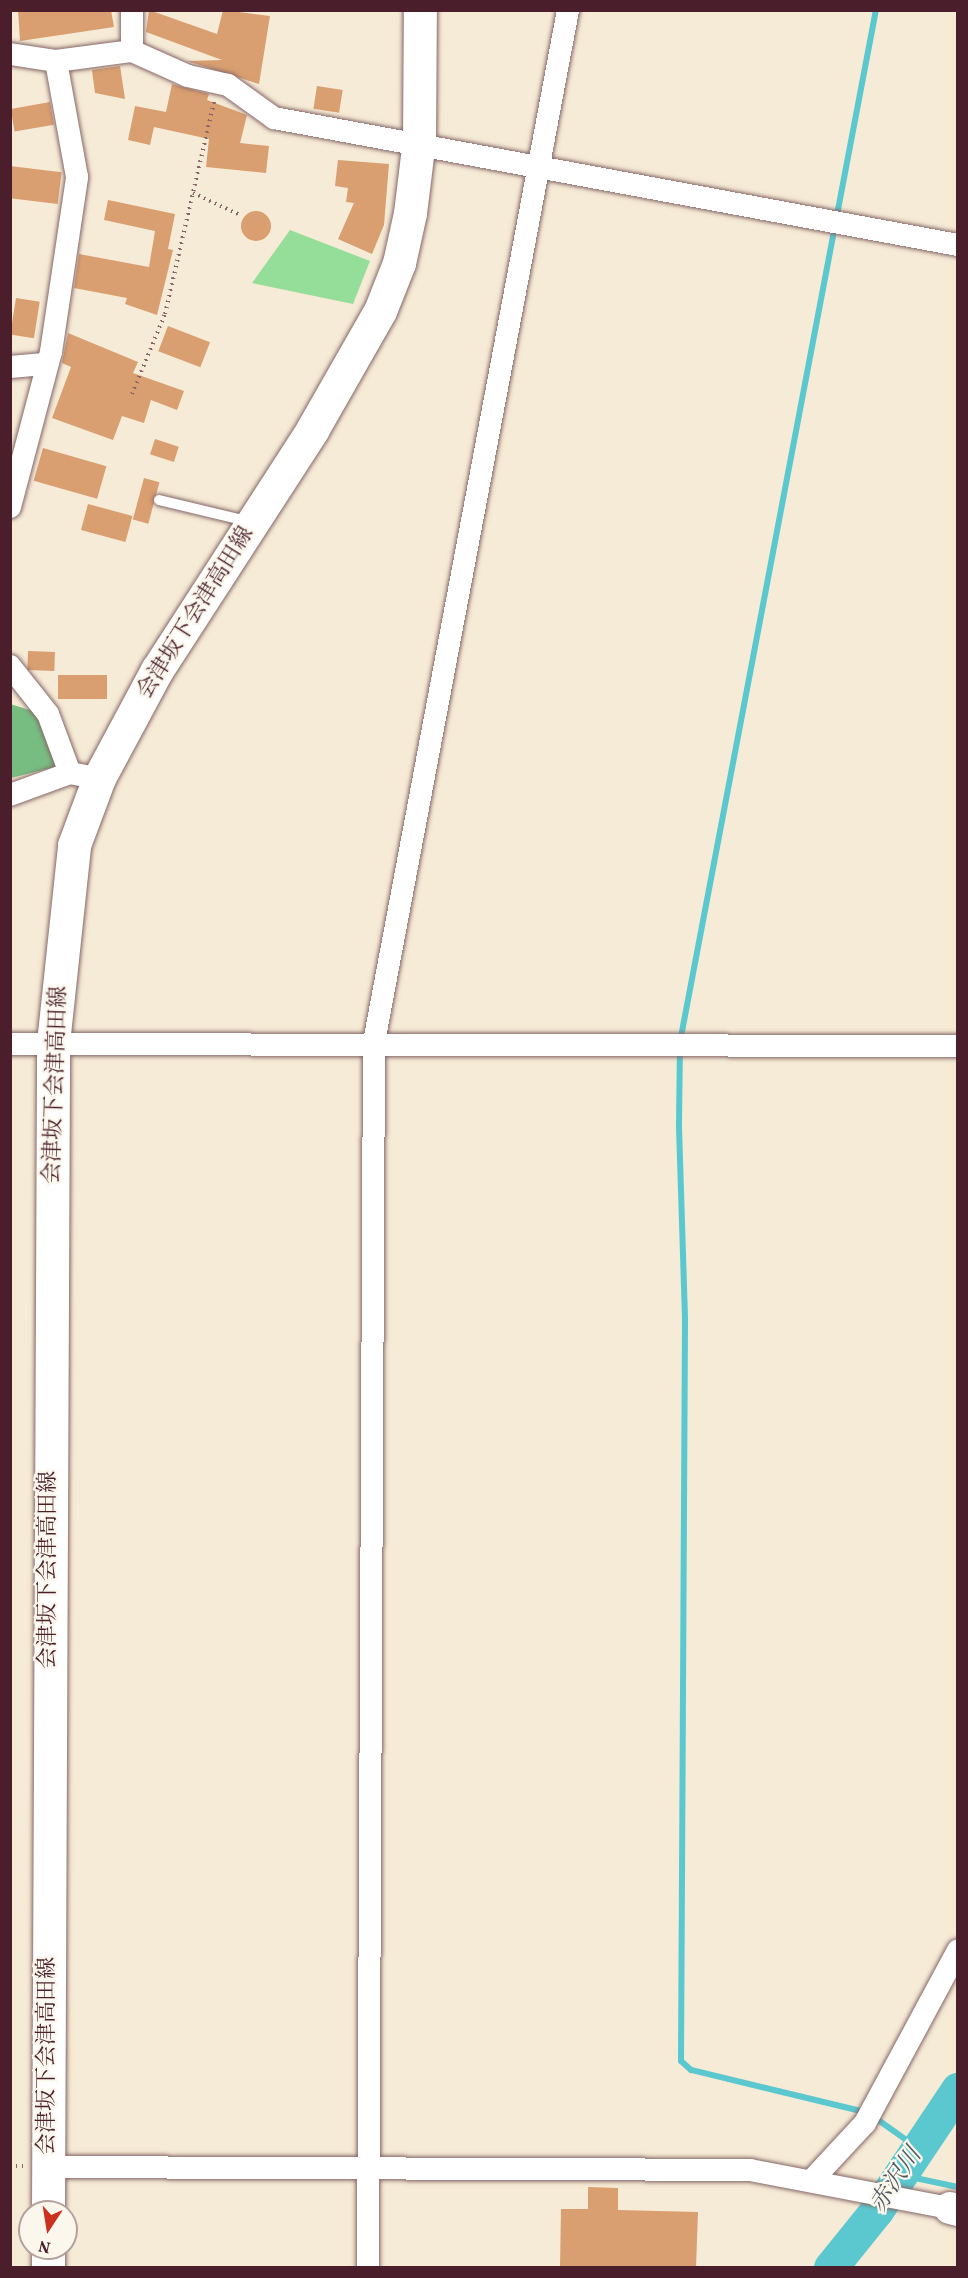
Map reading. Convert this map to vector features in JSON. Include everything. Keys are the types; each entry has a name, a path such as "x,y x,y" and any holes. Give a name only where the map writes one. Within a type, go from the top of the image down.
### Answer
{"main road":[{"name":"会津坂下会津高田線","path":"48,2200 53,1043 74,845 85,776 253,522 380,311 399,263 418,145 420,10"}],"street":[{"path":"132,10 132,51"},
{"path":"368,2268 366,2167 374,1042 568,10"},
{"path":"10,54 56,61 132,51 220,83 274,118 957,245"},
{"path":"10,507 47,364 77,177 56,61"},
{"path":"10,367 47,364"},
{"path":"10,666 48,714 85,776 10,795"},
{"path":"10,1044 374,1042 957,1046"},
{"path":"817,2179 865,2123 957,1950"},
{"path":"48,2167 750,2170 817,2179 954,2209"}],"lane":[{"path":"159,500 253,522"}],"path":[{"path":"132,394 165,314 220,83"},
{"path":"193,193 240,215"}],"green space":[{"path":"290,230 370,261 353,304 252,283"},
{"path":"10,704 33,711 47,729 59,766 11,778"}],"building":[{"path":"18,10 111,10 114,27 20,41"},
{"path":"149,10 217,34 223,10 270,16 259,84 187,61 222,60 146,32"},
{"path":"120,66 125,99 95,93 92,70"},
{"path":"172,84 209,94 207,100 247,115 240,143 269,146 266,173 206,167 209,139 154,127 150,145 128,140 135,106 166,112"},
{"path":"317,86 343,90 339,113 313,109"},
{"path":"50,102 54,125 15,132 11,109"},
{"path":"338,160 389,164 384,225 372,254 338,239 354,203 346,202 348,188 335,186"},
{"path":"10,166 62,172 58,204 10,198"},
{"path":"108,200 175,214 168,249 173,250 157,315 125,304 127,298 74,288 79,254 149,267 155,231 104,220"},
{"path":"256,211 267,215 271,226 267,237 256,241 245,237 241,226 245,215"},
{"path":"16,298 40,302 34,338 10,335"},
{"path":"168,326 210,342 200,367 158,351"},
{"path":"68,333 138,362 133,373 184,391 177,410 151,400 144,423 122,416 113,440 52,418 71,367 62,363"},
{"path":"155,439 179,447 174,462 150,454"},
{"path":"43,448 106,466 97,499 34,481"},
{"path":"144,478 159,482 148,524 133,520"},
{"path":"88,504 132,516 125,542 81,530"},
{"path":"28,651 55,652 54,671 27,670"},
{"path":"58,675 107,675 107,699 58,699"},
{"path":"588,2187 618,2188 618,2210 698,2212 696,2268 560,2268 561,2209 588,2209"}],"waterway":[{"path":"865,2112 691,2070 681,2061 685,1318 679,1124 680,1042 876,10"},
{"name":"赤沢川","path":"831,2268 877,2211 958,2090"},
{"path":"874,2117 919,2149"},
{"path":"901,2175 958,2187"}]}
